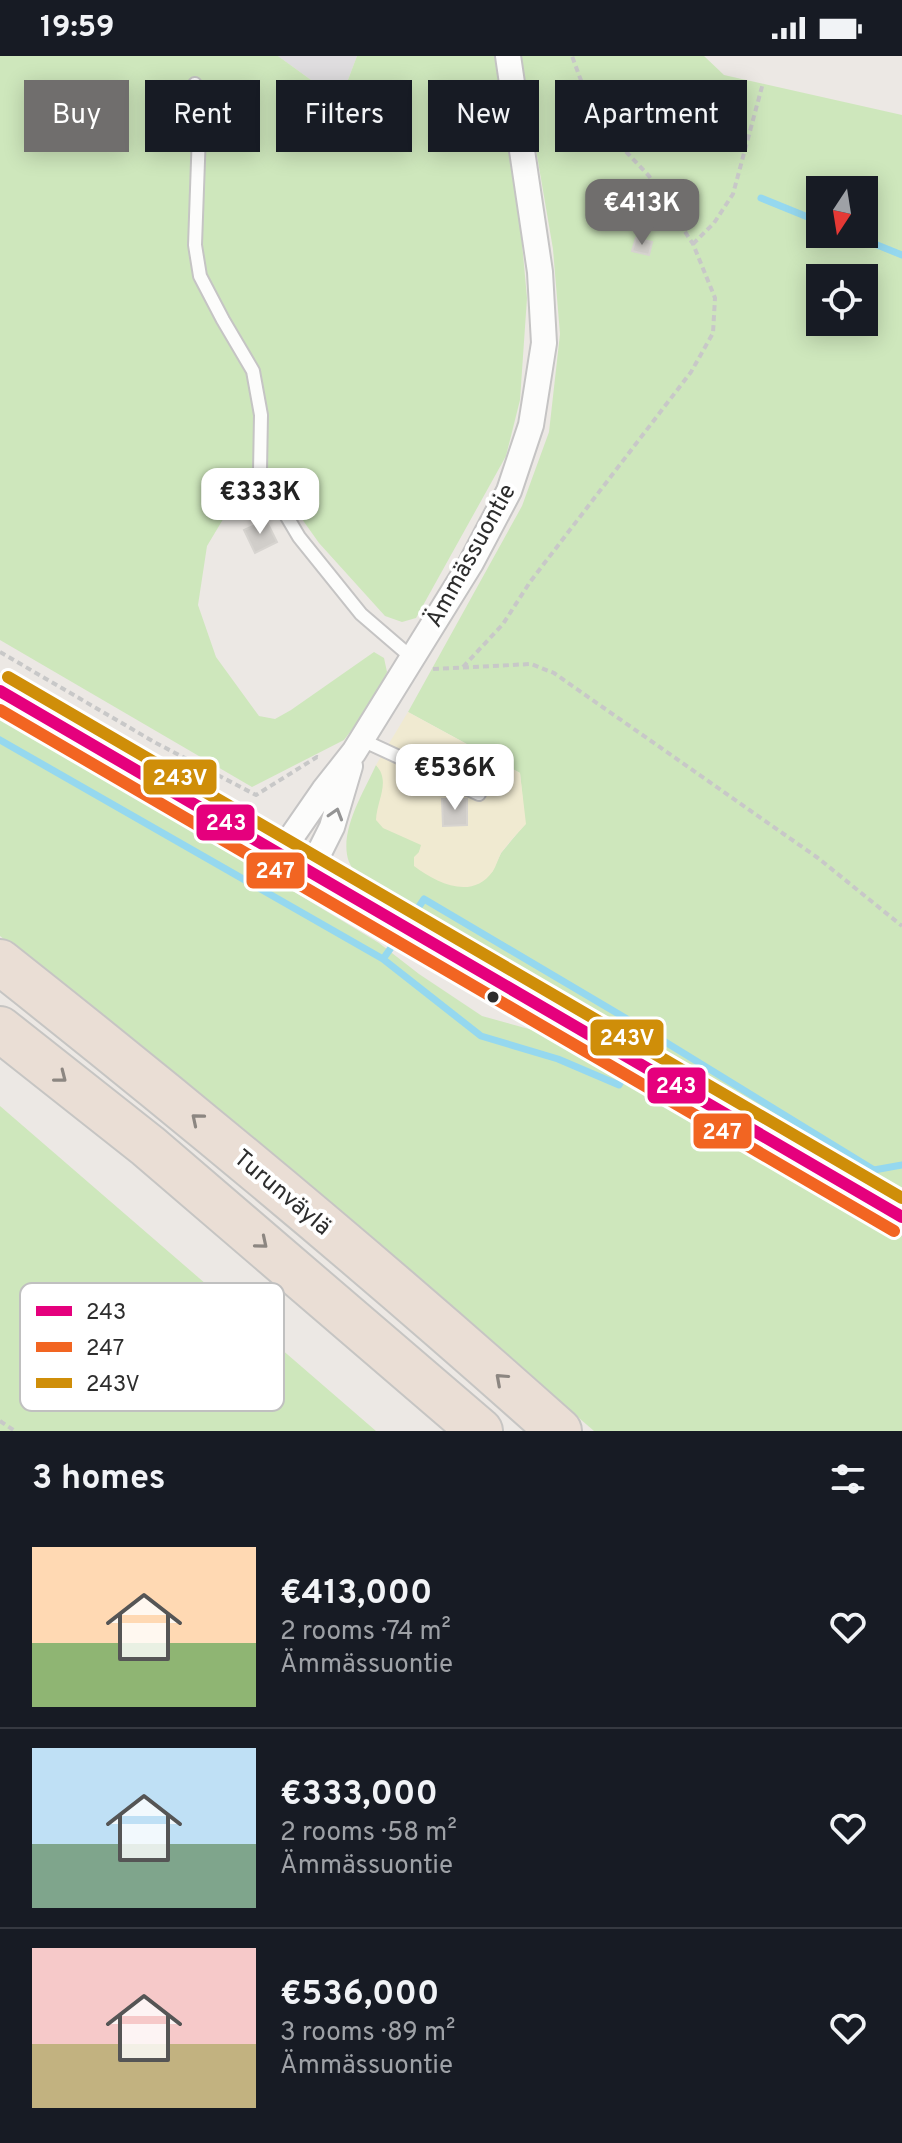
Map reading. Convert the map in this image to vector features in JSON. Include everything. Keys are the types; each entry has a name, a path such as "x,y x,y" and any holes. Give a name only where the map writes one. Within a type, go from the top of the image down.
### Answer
{"highway":[{"name":"Turunväylä","path":"0,962 191,1114 417,1304 559,1431"},
{"path":"0,1029 148,1146 480,1431"}],"main road":[{"path":"0,691 902,1217"}],"street":[{"name":"Ämmässuontie","path":"279,855 353,753 471,563 509,491 531,425 544,343 540,272 508,56"},
{"name":"Ämmässuontie","path":"309,873 332,827 353,753"}],"lane":[{"path":"198,152 195,245 200,276 253,371 261,415 260,471 299,537 352,603 411,657"},
{"path":"353,753 479,794"}],"path":[{"path":"463,667 503,624 530,582 691,372 713,333 715,298 693,244 649,176 613,138 586,94 572,56"},
{"path":"693,244 714,223 733,194 763,83"},
{"path":"0,652 156,743 256,795 317,757 353,753"},
{"path":"411,657 436,671 531,664 554,673 818,858 902,926"},
{"path":"0,1421 15,1431"}],"shaded area":[{"path":"278,56 357,56 348,80 311,80"}],"green space":[{"path":"0,56 278,56 311,80 276,80 276,152 412,152 412,80 348,80 357,56 495,56 499,80 428,80 428,152 511,152 527,298 520,400 506,456 416,618 402,622 385,616 319,543 297,512 280,477 261,488 240,491 207,546 198,605 216,657 259,716 275,719 374,652 384,658 387,672 372,703 344,740 252,787 0,640"},
{"path":"520,56 704,56 724,75 746,80 555,80 555,152 747,152 747,80 902,115 902,1197 379,896 358,876 349,862 347,838 350,825 376,765 385,780 382,793 384,828 414,839 422,845 419,852 492,872 501,853 525,824 520,773 408,712 522,506 549,432 560,334 553,249 536,152 539,152 539,80 524,80"},
{"path":"0,714 379,943 482,1016 547,1034 604,1063 902,1230 902,1431 594,1431 300,1180 0,936"},
{"path":"0,1106 205,1283 20,1283 20,1411 284,1411 284,1351 376,1431 0,1431"}],"sand":[{"path":"408,712 520,773 526,824 501,853 493,871 475,885 454,886 423,872 414,866 414,857 421,845 383,828 376,820 383,784 376,765"}],"building":[{"path":"636,238 652,242 649,255 632,251"},
{"path":"266,520 277,542 255,553 244,530"},
{"path":"442,799 467,799 467,825 443,826"}],"waterway":[{"path":"761,198 806,216"},
{"path":"878,245 902,255"},
{"path":"0,740 383,959 481,1036 558,1059 619,1085 623,1078"},
{"path":"416,911 424,899 874,1170 902,1165"},
{"path":"383,959 393,945"}],"transit line":[{"name":"243V","path":"8,677 902,1198"},
{"name":"243","path":"0,691 902,1217"},
{"name":"247","path":"0,710 894,1231"}]}
